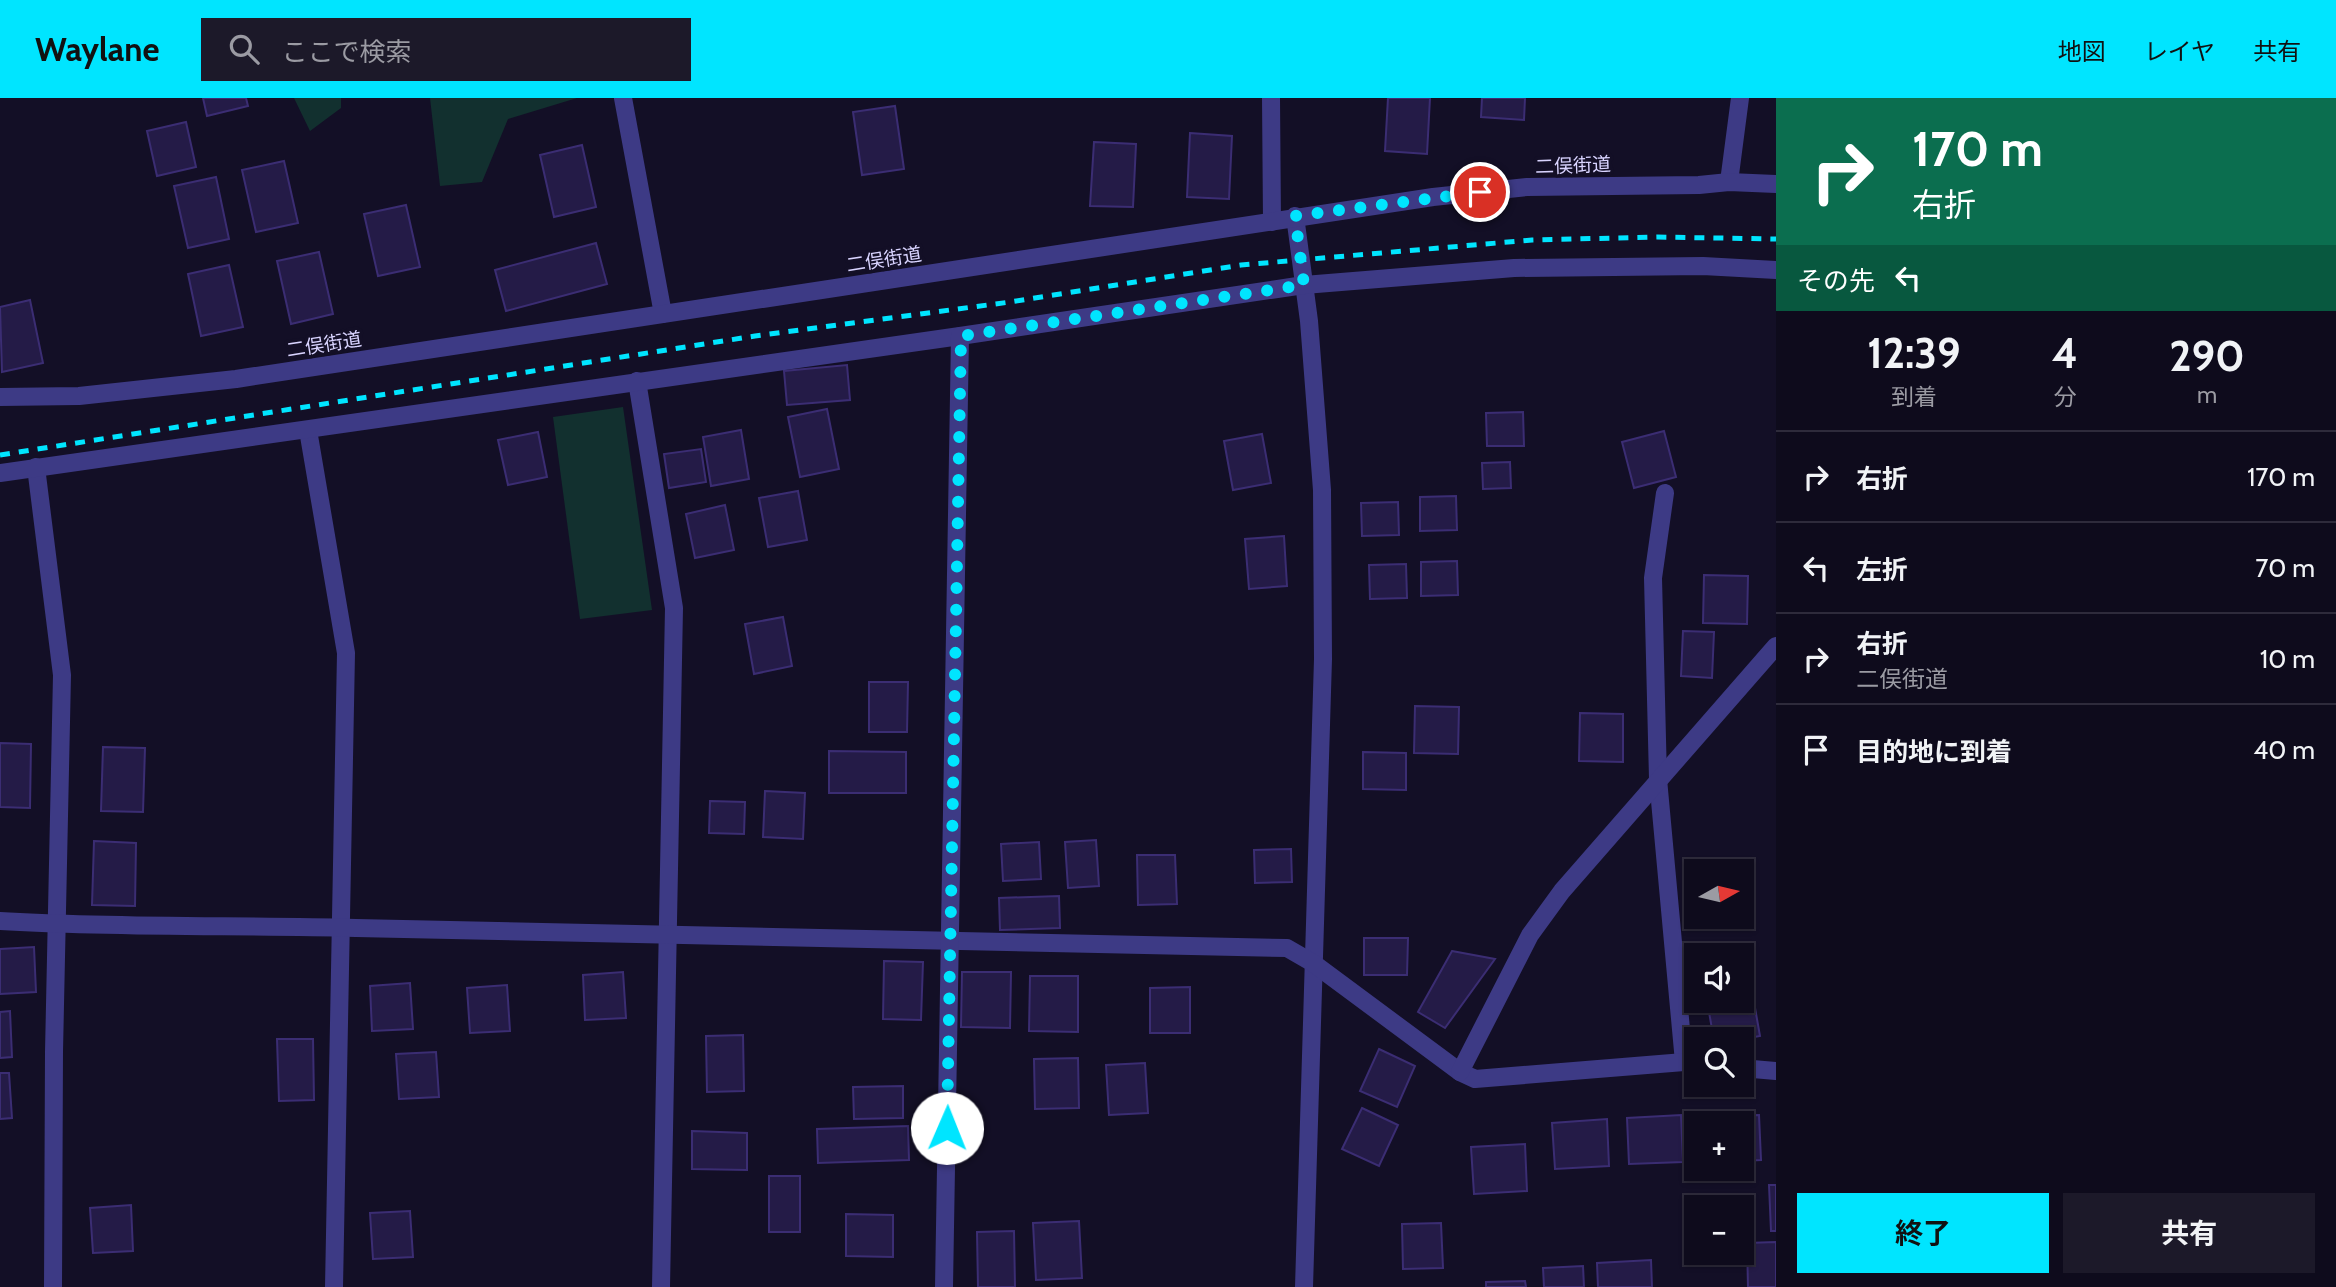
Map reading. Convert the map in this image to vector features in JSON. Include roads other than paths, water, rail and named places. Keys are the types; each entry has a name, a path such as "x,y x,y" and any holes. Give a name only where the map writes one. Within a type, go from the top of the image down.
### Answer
{"street":[{"path":"624,98 663,314"},
{"path":"1271,98 1272,222"},
{"path":"1729,182 1740,98"},
{"name":"二俣街道","path":"0,397 79,396 236,379 1433,197 1527,187 1699,185 1729,182 1776,184"},
{"path":"1295,216 1309,320 1322,490 1323,659 1304,1287"},
{"path":"0,472 308,430 1304,285 1514,268 1703,266 1776,270"},
{"path":"944,1287 961,336"},
{"path":"637,381 674,608 661,1287"},
{"path":"308,430 346,653 334,1287"},
{"path":"36,467 62,675 52,1287"},
{"path":"1665,493 1653,578 1658,779 1686,1027"},
{"path":"1460,1072 1530,936 1562,891 1776,646"},
{"path":"0,921 1287,948 1313,963 1460,1072 1475,1079 1684,1063"},
{"path":"1754,1069 1776,1072"}],"railway":[{"path":"0,455 755,336 1010,302 1241,265 1532,240 1657,237 1776,239"}]}
